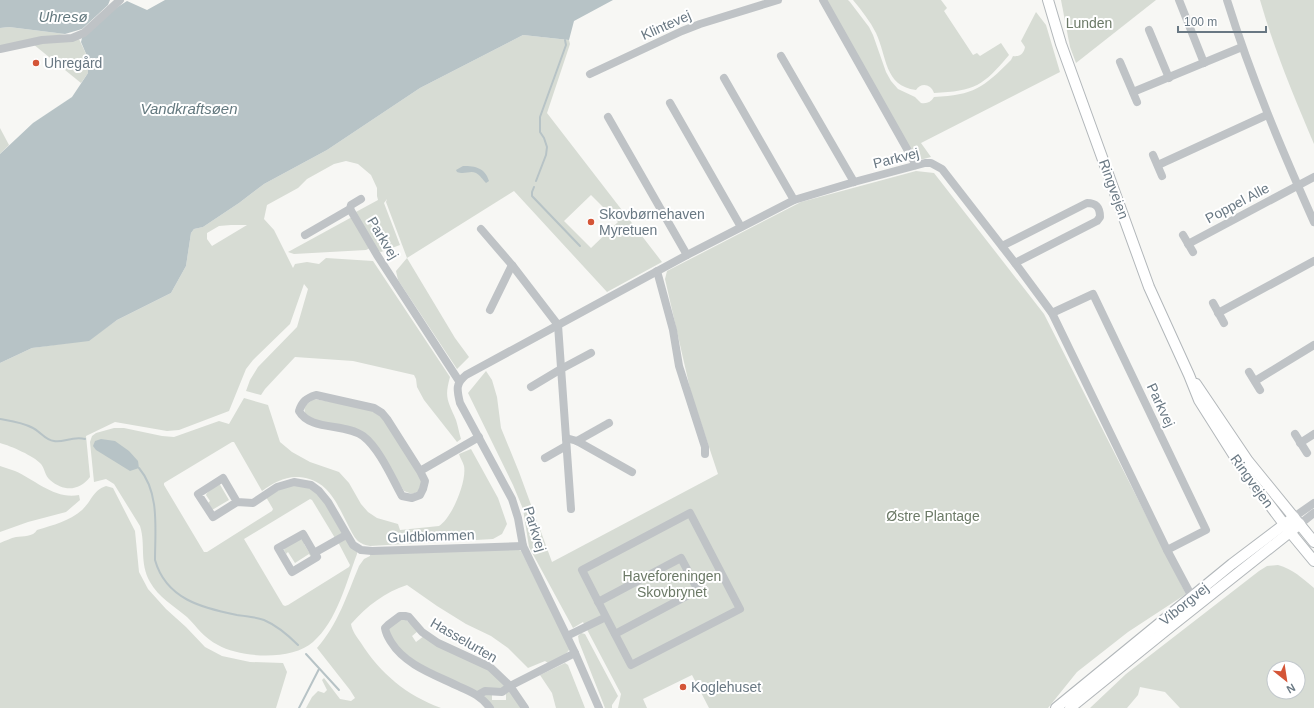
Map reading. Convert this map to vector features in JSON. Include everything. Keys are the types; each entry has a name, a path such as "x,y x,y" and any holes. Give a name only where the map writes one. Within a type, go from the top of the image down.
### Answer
{"main road":[{"name":"Ringvejen","path":"1048,0 1061,44 1149,287 1199,400 1242,468 1287,528 1314,560"},
{"name":"Ringvejen","path":"1189,375 1204,394 1248,461 1314,542"},
{"name":"Viborgvej","path":"1056,708 1232,564 1297,521"},
{"name":"Viborgvej","path":"1070,708 1165,631 1287,528"}],"street":[{"path":"0,49 42,40 78,36 120,0"},
{"name":"Klintevej","path":"590,74 694,27 778,0"},
{"path":"823,0 916,165"},
{"path":"1178,0 1204,63"},
{"path":"1227,0 1242,47 1267,115 1314,222"},
{"path":"1149,30 1169,78"},
{"path":"1133,92 1242,47"},
{"path":"781,56 854,182"},
{"path":"1120,62 1137,102"},
{"path":"724,78 794,200"},
{"path":"670,103 741,227"},
{"path":"1158,165 1267,115"},
{"path":"608,117 687,255"},
{"path":"1153,155 1162,176"},
{"name":"Parkvej","path":"459,381 466,375 558,324 794,200 916,165 931,163 942,169 1052,313 1167,550 1192,597"},
{"name":"Poppel Alle","path":"1188,244 1314,177"},
{"name":"Parkvej","path":"305,235 350,209 351,205 361,199"},
{"path":"1002,246 1087,203 1093,203 1098,206 1100,217 1097,221 1015,263"},
{"name":"Parkvej","path":"350,209 377,255 459,381 458,391 460,403 512,499 518,518 523,546 575,653 598,708"},
{"path":"481,229 512,265 558,324 571,509"},
{"path":"1183,235 1193,252"},
{"path":"1218,313 1314,261"},
{"path":"490,310 512,265"},
{"path":"657,271 673,330 679,366 705,448 705,454"},
{"name":"Parkvej","path":"1052,313 1093,294 1206,530 1167,550"},
{"path":"1213,303 1224,323"},
{"path":"1255,381 1314,345"},
{"path":"531,387 561,368 591,353"},
{"path":"1249,372 1260,390"},
{"path":"316,395 374,408 382,413 387,419 420,471 424,481 423,489 420,495 412,498 402,496 373,445 354,430 306,420 299,411 302,403 307,398 316,395"},
{"path":"577,441 609,423"},
{"path":"1295,434 1307,453"},
{"path":"1300,443 1314,434"},
{"path":"420,471 479,437"},
{"path":"566,438 577,441 632,472"},
{"path":"545,458 566,446"},
{"name":"Guldblommen","path":"237,502 223,478 198,494 213,517 237,502 253,503 277,487 294,482 311,485 319,491 328,502 353,545 361,550 372,551 523,546"},
{"name":"Viborgvej","path":"1297,521 1314,502"},
{"path":"690,513 740,609 631,666 598,602 582,570 690,513"},
{"name":"Viborgvej","path":"1297,521 1314,513"},
{"path":"303,534 314,553 317,557 292,572 278,548 303,534"},
{"path":"314,553 346,535"},
{"path":"598,602 681,558 698,590 615,634"},
{"name":"Hasselurten","path":"490,708 478,695 415,665 404,658 393,645 386,633 385,628 400,616 409,617 422,632 438,643 490,667 510,686 525,708"},
{"path":"567,636 606,617"},
{"path":"478,695 485,691 502,692 510,686 575,653"}],"green space":[{"path":"824,0 848,0 850,2 869,27 886,72 891,81 898,89 915,97 921,103 929,102 934,97 969,92 993,77 1011,60 1013,56 1017,56 1024,52 1025,47 1021,41 1036,12 1046,25 1060,72 921,143 931,157 916,161"},
{"path":"853,0 941,0 947,8 944,11 973,55 977,53 980,56 1001,43 1009,55 985,80 969,88 959,91 934,93 931,88 926,85 918,87 916,90 906,87 898,83 892,76 888,69 876,33"},
{"name":"Lunden","path":"1061,0 1156,0 1076,63 1070,47"},
{"path":"1260,0 1314,0 1314,144 1278,55"},
{"path":"9,27 65,34 0,47 0,28"},
{"path":"523,35 569,40 570,44 547,113 662,262 607,292 514,191 407,258 386,202 387,199 384,203 400,245 381,252 378,251 354,213 378,200 377,188 371,175 358,164 346,161 334,164 307,179 298,188 267,205 264,219 274,230 293,268 295,264 307,262 319,264 326,258 373,261 450,377 447,395 461,439 457,442 424,400 417,387 414,375 353,361 295,357 261,395 246,391 250,380 258,367 297,327 308,289 304,284 290,324 253,360 246,369 229,411 179,430 167,431 115,422 86,436 90,477 81,485 71,488 61,487 55,484 47,477 38,461 16,449 0,443 0,363 32,348 89,340 117,320 171,293 186,266 191,233 194,229 203,227 264,184 327,150 420,88","holes":["591,195 618,222 591,248 564,221","247,225 212,246 207,239 207,233 219,226"]},
{"path":"79,39 87,56 88,73 81,83 33,44"},
{"path":"0,128 9,145 0,154"},
{"name":"Østre Plantage","path":"916,171 934,173 1044,314 1186,594 1128,632 1077,672 1048,708 709,708 692,675 643,699 647,708 618,708 621,694 583,622 573,628 529,547 523,509 513,485 468,393 486,371 492,380 497,397 501,428 552,562 718,474 691,393 665,279 667,271 801,202"},
{"path":"352,217 370,248 366,250 294,254 288,252"},
{"path":"407,258 455,338 469,357 457,369 398,280 396,271"},
{"path":"244,398 268,405 280,442 292,452 310,462 339,472 349,483 361,504 368,512 377,518 398,524 400,530 439,526 444,522 458,499 463,481 464,466 459,454 471,449 498,498 507,524 502,534 493,539 370,546 364,545 354,537 336,503 325,488 309,479 294,477 279,481 262,491 234,442 232,442 164,483 204,552 207,552 272,511 273,509 266,497 292,485 303,485 319,493 342,533 335,538 310,499 244,539 283,605 288,605 349,567 350,565 338,542 343,539 347,540 357,551 357,554 335,613 321,633 313,642 304,648 280,655 266,656 240,653 218,645 205,636 187,617 162,597 153,587 145,567 143,540 140,526 114,484 106,479 94,482 90,442 92,436 96,433 114,428 124,428 174,437 219,421 229,424"},
{"path":"314,399 367,408 384,418 423,482 420,491 412,494 404,491 374,443 314,420 305,414 304,406"},
{"path":"0,466 15,471 62,495 79,495 80,500 66,512 28,522 0,532"},
{"path":"219,483 229,500 212,510 208,503 210,501 206,495"},
{"path":"106,486 113,488 135,531 139,572 148,589 166,609 205,647 222,656 250,662 283,663 287,672 276,708 0,708 0,543 14,537 33,534 37,530 72,517 85,507 95,493"},
{"path":"300,538 305,542 304,544 309,552 311,551 311,557 309,554 295,563 288,552 286,554 284,550 285,547"},
{"path":"517,549 521,551 570,648 564,655 548,663 545,661 528,668 508,648 491,636 466,624 407,585 377,600 351,624 355,634 369,654 386,674 417,697 441,708 306,708 312,697 318,691 324,693 327,690 322,680 324,678 340,699 351,701 355,698 317,648 331,629 359,566 364,559 370,556 370,553"},
{"path":"1278,565 1297,574 1314,588 1314,708 1180,708 1165,692 1140,687 1138,695 1127,708 1090,708 1126,674 1267,566"},
{"path":"400,619 405,619 418,631 412,636 416,642 424,636 488,669 505,685 505,688 476,692 422,666 399,649 388,634 389,627"},
{"path":"581,633 585,634 618,696 612,705 612,708 605,708 579,642 578,636"},
{"path":"565,663 568,665 585,708 556,708 552,693 540,675"},
{"path":"509,691 523,708 493,708 482,694 492,694 492,700 506,700 505,692"}],"water":[{"name":"Uhresø","path":"0,0 110,0 108,5 82,29 65,34 9,27 0,28"},
{"name":"Vandkraftsøen","path":"165,0 613,0 574,21 569,40 523,35 420,88 327,150 264,184 203,227 194,229 191,233 186,266 171,293 117,320 89,341 32,348 0,363 0,154 33,123 72,97 88,73 87,56 81,42 82,38 113,10 127,1 147,10"},
{"path":"463,166 479,169 485,173 489,181 486,183 474,172 457,172 456,170"},
{"path":"101,439 115,441 129,451 138,461 139,468 130,471 96,450 93,446 95,441"}],"waterway":[{"path":"536,181 546,155 547,147 540,132 540,117 566,45 565,40"},
{"path":"534,187 532,196 580,246"},
{"path":"0,419 29,426 51,440 61,441 76,438 85,439"},
{"path":"139,468 146,478 153,500 155,512 155,560 160,573 168,584 187,600 199,605 264,620 274,625 298,645"},
{"path":"306,654 339,690"},
{"path":"299,708 319,669"}],"place":[{"name":"Uhregård","path":"36,63"},
{"name":"Skovbørnehaven Myretuen","path":"591,222"},
{"name":"Koglehuset","path":"683,687"}],"park label":[{"name":"Haveforeningen Skovbrynet","path":"672,584"}]}
